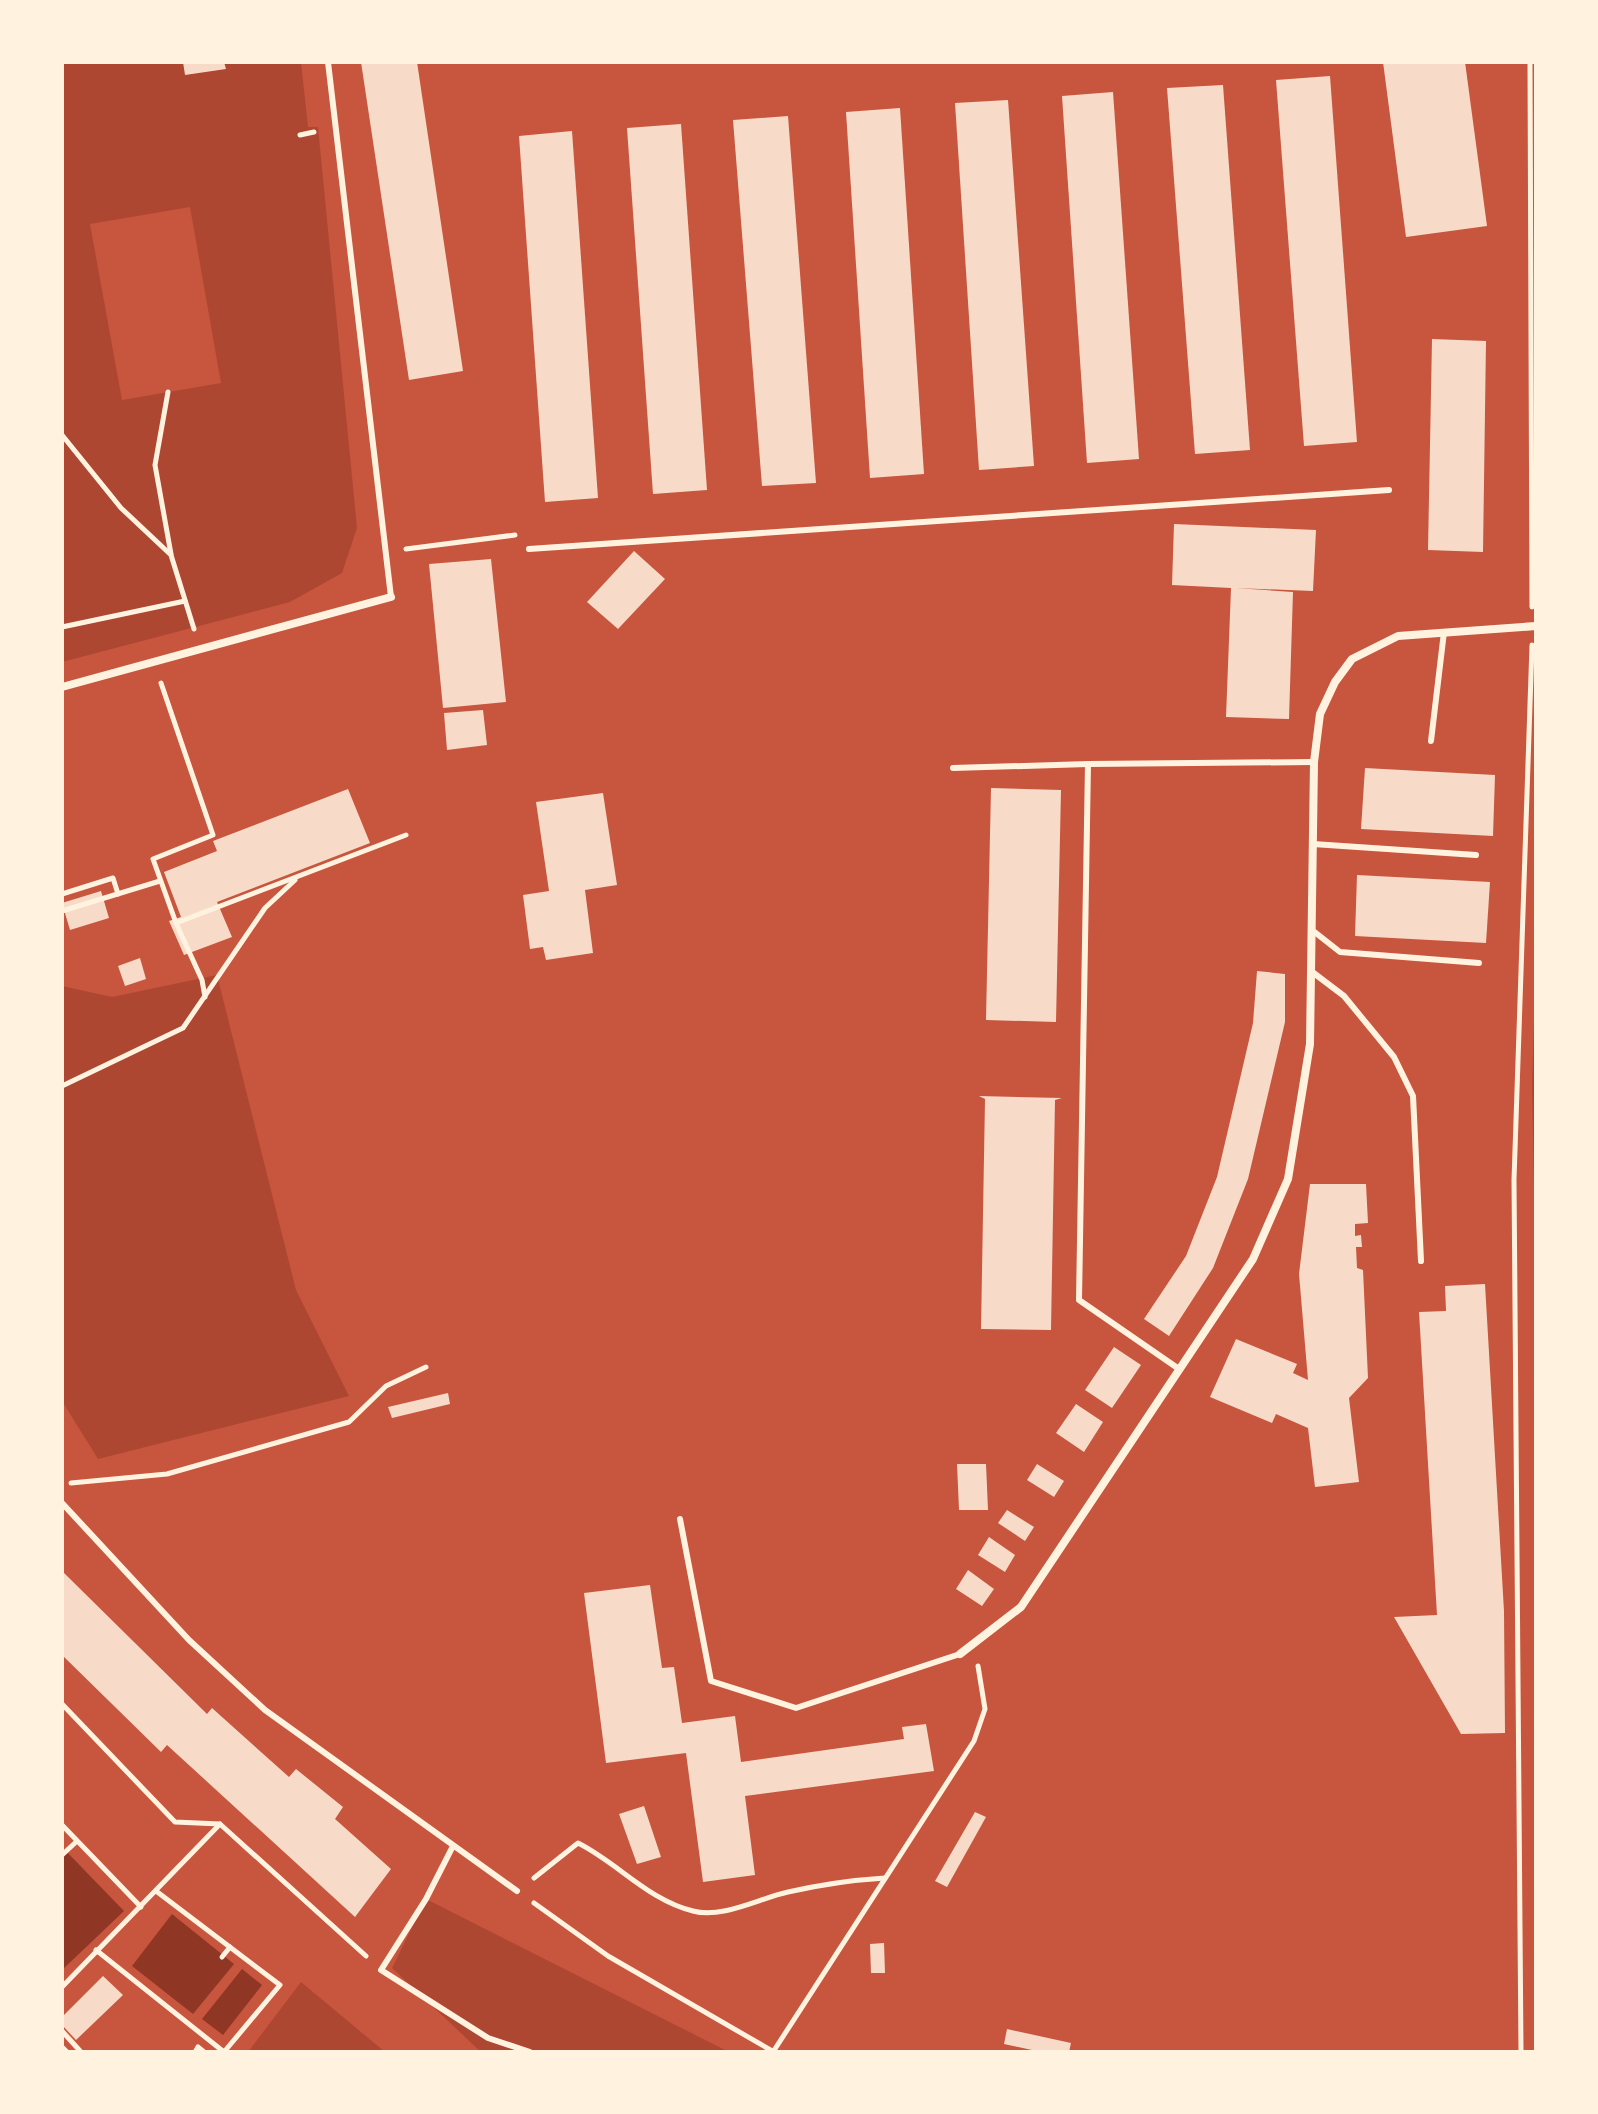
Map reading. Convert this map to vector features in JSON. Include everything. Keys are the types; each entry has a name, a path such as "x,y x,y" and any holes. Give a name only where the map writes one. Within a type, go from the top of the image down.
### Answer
{"street":[{"path":"62,687 391,597"},
{"path":"960,1654 1021,1607 1253,1259 1288,1179 1310,1044 1314,762 1320,714 1352,659 1372,645 1398,636 1534,626"}],"lane":[{"path":"328,62 391,597"},
{"path":"529,549 1389,490"},
{"path":"1431,741 1444,632"},
{"path":"953,768 1314,762"},
{"path":"1088,764 1079,1300 1179,1369"},
{"path":"1313,844 1476,855"},
{"path":"1312,930 1340,952 1479,963"},
{"path":"1311,971 1344,996 1394,1057 1413,1096 1421,1261"},
{"path":"62,1503 189,1640 265,1710 517,1891"},
{"path":"680,1519 711,1681 796,1708 960,1654"},
{"path":"453,1846 426,1899 381,1970 488,2038 530,2052"}],"path":[{"path":"1521,2052 1514,1180 1534,626 1530,62"},
{"path":"168,392 155,465 171,555 200,650"},
{"path":"62,435 121,508 171,555"},
{"path":"385,552 528,534"},
{"path":"62,627 185,601"},
{"path":"156,663 213,835 153,859 176,923 202,980 206,998"},
{"path":"176,923 406,835"},
{"path":"62,1086 183,1028 265,908 298,877"},
{"path":"62,894 113,878 118,894"},
{"path":"62,911 160,881"},
{"path":"62,1483 167,1474 349,1422 386,1386 426,1367"},
{"path":"885,1878 788,1892 724,1910 696,1912 660,1899 605,1857 578,1843 517,1891 608,1956 774,2052 974,1741 985,1709 974,1644"},
{"path":"62,1704 175,1822 220,1824 381,1970"},
{"path":"62,1987 220,1824"},
{"path":"62,1825 141,1907"},
{"path":"62,1855 77,1841"},
{"path":"96,1950 224,2052 280,1985 156,1891"},
{"path":"222,1957 230,1947"},
{"path":"62,2031 81,2052"},
{"path":"62,2047 67,2052"},
{"path":"195,2052 198,2047 204,2052"}],"shaded area":[{"path":"62,62 301,62 308,127 318,127 357,528 342,573 290,602 62,662","holes":["190,207 221,383 122,400 90,224"]},
{"path":"1536,957 1536,1284 1532,1088"},
{"path":"217,975 296,1290 349,1396 98,1459 62,1401 62,986 112,997"},
{"path":"62,1847 124,1911 62,1970"},
{"path":"426,1899 729,2052 481,2052 392,1968"},
{"path":"172,1914 234,1964 193,2014 132,1966"},
{"path":"242,1969 262,1985 223,2035 202,2019"},
{"path":"301,1982 385,2052 248,2052"}],"building":[{"path":"183,62 224,62 226,69 185,75"},
{"path":"361,62 417,62 463,371 409,380"},
{"path":"1383,62 1465,62 1487,226 1406,237"},
{"path":"1330,76 1357,442 1304,446 1276,80"},
{"path":"1223,85 1250,450 1195,454 1167,88"},
{"path":"1113,92 1139,459 1087,463 1062,96"},
{"path":"1008,100 1034,466 979,470 955,103"},
{"path":"900,108 924,474 870,478 846,112"},
{"path":"788,116 816,483 762,486 733,120"},
{"path":"681,124 707,490 653,494 627,128"},
{"path":"572,131 598,498 545,502 519,136"},
{"path":"1432,339 1486,341 1483,552 1428,550"},
{"path":"1174,524 1316,530 1313,591 1236,588 1293,592 1289,719 1226,717 1231,588 1172,585"},
{"path":"634,551 665,579 618,629 587,602"},
{"path":"491,559 506,702 443,708 429,564"},
{"path":"483,710 487,745 447,750 444,713"},
{"path":"1365,768 1495,775 1493,836 1361,829"},
{"path":"991,788 1061,790 1056,1022 986,1020"},
{"path":"348,789 370,843 217,902 232,937 184,955 169,921 181,917 164,872 217,851 213,841"},
{"path":"603,793 617,885 585,890 593,953 546,960 543,947 530,949 523,895 549,891 536,802"},
{"path":"1357,875 1490,882 1486,943 1355,936"},
{"path":"101,891 109,918 70,930 62,903"},
{"path":"140,958 146,979 125,986 118,966"},
{"path":"1257,971 1285,974 1285,1022 1248,1179 1213,1268 1169,1336 1144,1319 1186,1256 1217,1177 1253,1023"},
{"path":"979,1096 1062,1098 1055,1100 1051,1330 981,1329 985,1099"},
{"path":"1310,1184 1366,1184 1368,1223 1355,1224 1355,1236 1361,1235 1362,1247 1356,1247 1357,1268 1363,1270 1368,1378 1349,1398 1359,1482 1315,1487 1308,1428 1276,1414 1272,1423 1210,1397 1236,1339 1297,1364 1293,1373 1308,1380 1299,1274"},
{"path":"1485,1284 1504,1611 1505,1733 1461,1734 1394,1617 1437,1615 1419,1312 1446,1311 1445,1286"},
{"path":"1114,1347 1141,1365 1112,1408 1085,1390"},
{"path":"448,1393 450,1404 392,1418 388,1407"},
{"path":"1076,1404 1103,1422 1084,1452 1056,1433"},
{"path":"957,1464 986,1464 988,1510 959,1510"},
{"path":"1037,1464 1064,1481 1054,1497 1027,1480"},
{"path":"1007,1510 1034,1527 1025,1541 998,1523"},
{"path":"989,1537 1015,1555 1005,1572 978,1555"},
{"path":"968,1570 994,1589 982,1606 956,1589"},
{"path":"62,1571 207,1714 212,1708 289,1777 296,1769 343,1807 335,1819 391,1869 355,1917 167,1745 161,1752 62,1655"},
{"path":"650,1585 662,1668 674,1667 682,1723 735,1716 741,1762 904,1739 902,1727 926,1724 934,1771 745,1796 755,1875 703,1882 686,1753 606,1763 584,1593"},
{"path":"644,1806 661,1857 637,1864 619,1814"},
{"path":"975,1812 986,1817 947,1887 935,1881"},
{"path":"884,1943 885,1973 871,1973 870,1944"},
{"path":"103,1976 123,1995 76,2040 62,2025 62,2017"},
{"path":"1007,2029 1071,2043 1069,2052 1041,2052 1004,2044"}]}
